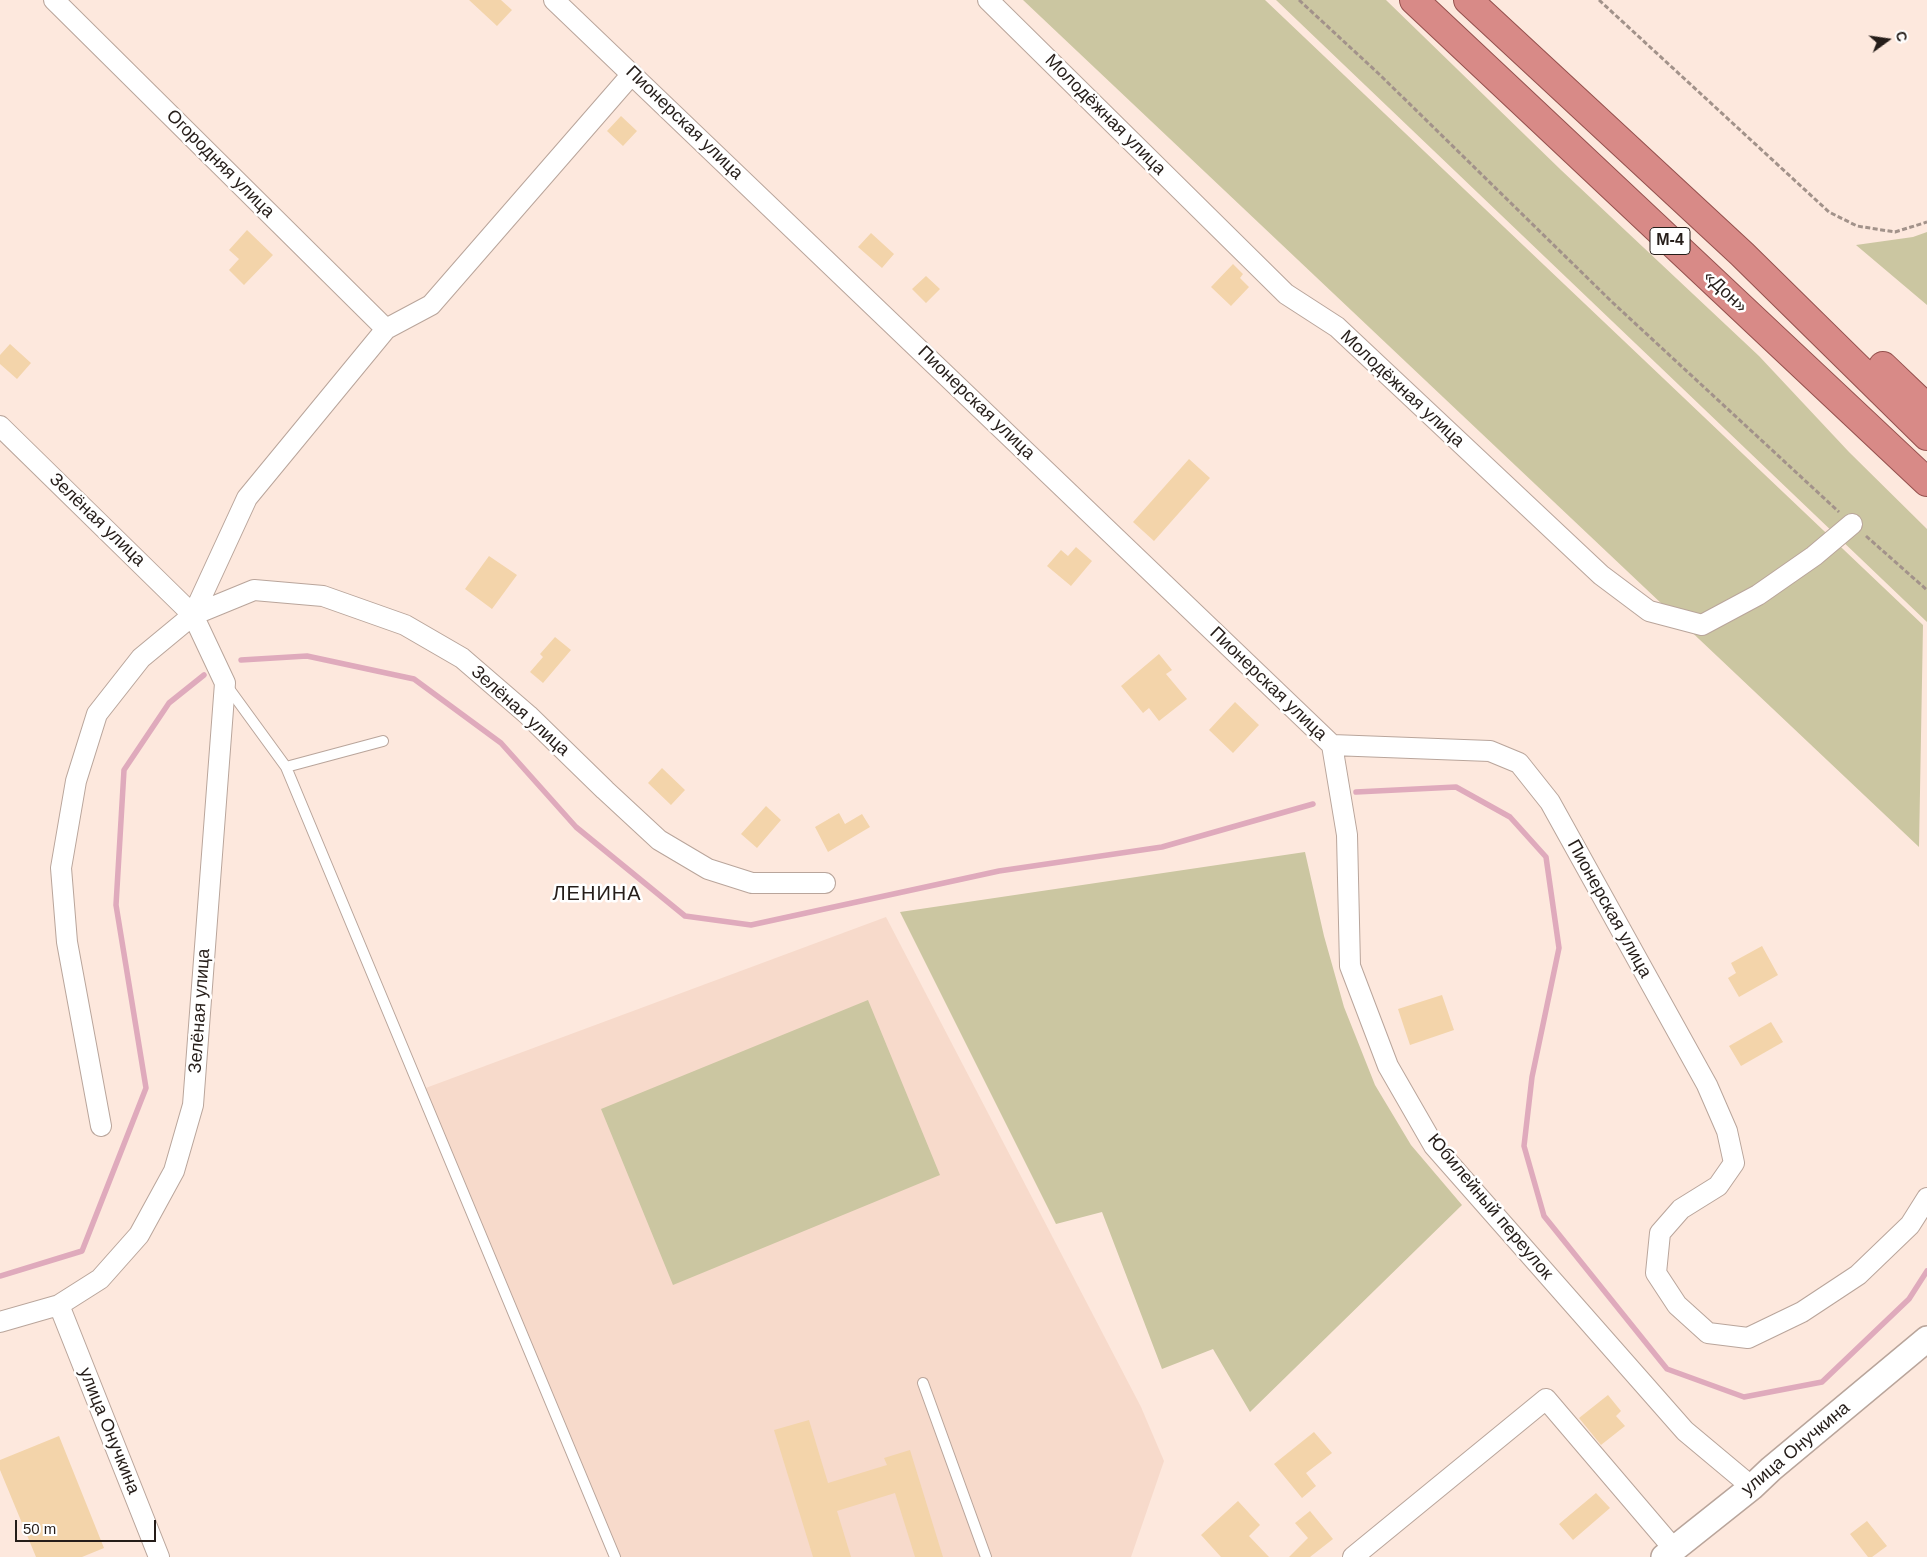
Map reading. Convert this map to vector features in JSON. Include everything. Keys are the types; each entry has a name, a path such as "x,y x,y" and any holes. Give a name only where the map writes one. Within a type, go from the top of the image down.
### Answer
{"highway":[{"name":"«Дон»","path":"1414,0 1927,482"},
{"name":"М-4","path":"1468,0 1742,254 1927,436"},
{"path":"1742,254 1877,361 1927,408"},
{"path":"1850,410 1927,498"}],"street":[{"name":"Огородняя улица","path":"54,0 386,329"},
{"name":"Пионерская улица","path":"554,0 1332,745 1490,751 1519,763 1550,802 1707,1085 1727,1131 1734,1162 1718,1186 1681,1209 1660,1233 1656,1273 1677,1305 1708,1333 1748,1338 1802,1312 1858,1275 1910,1226 1927,1198"},
{"name":"Молодёжная улица","path":"988,0 1286,294 1336,327 1601,575 1649,611 1702,625 1758,595 1814,556 1852,524"},
{"path":"193,615 247,498 386,329 431,305 632,74"},
{"name":"Зелёная улица","path":"0,426 193,615 225,683 193,1105 174,1170 139,1235 100,1279 59,1305 0,1322"},
{"name":"Зелёная улица","path":"101,1126 67,942 61,868 76,781 97,714 141,658 193,615 254,590 322,596 405,625 462,658 528,715 659,840 708,870 752,883 825,883"},
{"name":"Юбилейный переулок","path":"1332,745 1347,835 1350,966 1388,1066 1440,1154 1685,1431 1752,1487"},
{"name":"улица Онучкина","path":"59,1305 159,1557"},
{"name":"улица Онучкина","path":"1669,1553 1752,1487 1927,1339"},
{"path":"1353,1557 1546,1399 1669,1553"}],"lane":[{"path":"225,683 286,767 615,1557"},
{"path":"286,767 383,741"},
{"path":"924,1383 986,1557"}],"path":[{"path":"1299,0 1386,81 1612,302 1852,524 1927,590"},
{"path":"1599,0 1829,212 1857,226 1895,232 1927,222"}],"shaded area":[{"path":"1023,0 1265,0 1923,625 1919,847"},
{"path":"1276,0 1386,0 1561,170 1759,356 1849,452 1927,529 1927,622"},
{"path":"1927,232 1927,305 1856,245 1913,237"},
{"path":"1305,852 1324,936 1344,1007 1375,1085 1411,1145 1462,1205 1250,1412 1213,1349 1162,1369 1102,1212 1056,1224 900,912"},
{"path":"886,917 1141,1407 1164,1461 1131,1557 613,1557 423,1089"},
{"path":"868,1000 940,1175 673,1285 601,1109"}],"building":[{"path":"469,0 501,0 512,10 497,26"},
{"path":"621,116 637,131 623,146 607,131"},
{"path":"247,230 273,255 244,285 229,270 239,259 229,250"},
{"path":"871,233 894,254 882,268 858,247"},
{"path":"1233,264 1243,274 1240,278 1249,287 1231,306 1211,287"},
{"path":"926,276 940,289 926,303 912,289"},
{"path":"10,344 31,363 17,379 0,364 0,355"},
{"path":"1189,459 1210,478 1154,541 1133,522"},
{"path":"1076,547 1092,561 1071,586 1047,566 1061,550 1068,556"},
{"path":"489,556 517,575 492,609 465,589"},
{"path":"555,637 571,650 543,683 530,672 543,657 540,654"},
{"path":"1159,654 1172,670 1166,674 1187,699 1159,721 1149,708 1143,713 1121,686"},
{"path":"1235,702 1259,725 1233,753 1209,730"},
{"path":"662,768 685,790 671,805 648,783"},
{"path":"766,806 781,820 757,848 741,834"},
{"path":"839,813 845,824 862,814 870,827 828,852 815,827"},
{"path":"1762,946 1778,975 1739,997 1728,978 1736,973 1731,963"},
{"path":"1442,995 1454,1030 1410,1045 1398,1009"},
{"path":"1771,1022 1783,1042 1741,1066 1729,1046"},
{"path":"1608,1395 1621,1411 1616,1416 1625,1426 1601,1445 1579,1418"},
{"path":"809,1420 828,1483 887,1465 884,1458 910,1450 943,1557 915,1557 895,1493 837,1511 851,1557 813,1557 774,1430"},
{"path":"1314,1432 1332,1453 1306,1473 1316,1486 1302,1498 1274,1464"},
{"path":"59,1436 104,1548 82,1557 36,1557 0,1470 0,1460"},
{"path":"1596,1493 1610,1508 1573,1540 1559,1524"},
{"path":"1238,1501 1260,1525 1249,1536 1269,1557 1221,1557 1201,1535"},
{"path":"1310,1511 1333,1539 1310,1557 1289,1557 1308,1538 1295,1523"},
{"path":"1867,1521 1887,1546 1872,1557 1868,1557 1850,1534"}],"waterway":[{"path":"241,660 307,656 414,679 501,743 576,827 685,916 751,925 999,871 1162,847 1313,804"},
{"path":"0,1276 82,1251 146,1088 116,905 124,770 169,703 204,675"},
{"path":"1356,792 1456,787 1510,817 1546,857 1559,948 1532,1077 1524,1146 1544,1216 1667,1369 1744,1397 1822,1382 1909,1299 1927,1271"}],"district":[{"name":"ЛЕНИНА","path":"597,894"}]}
